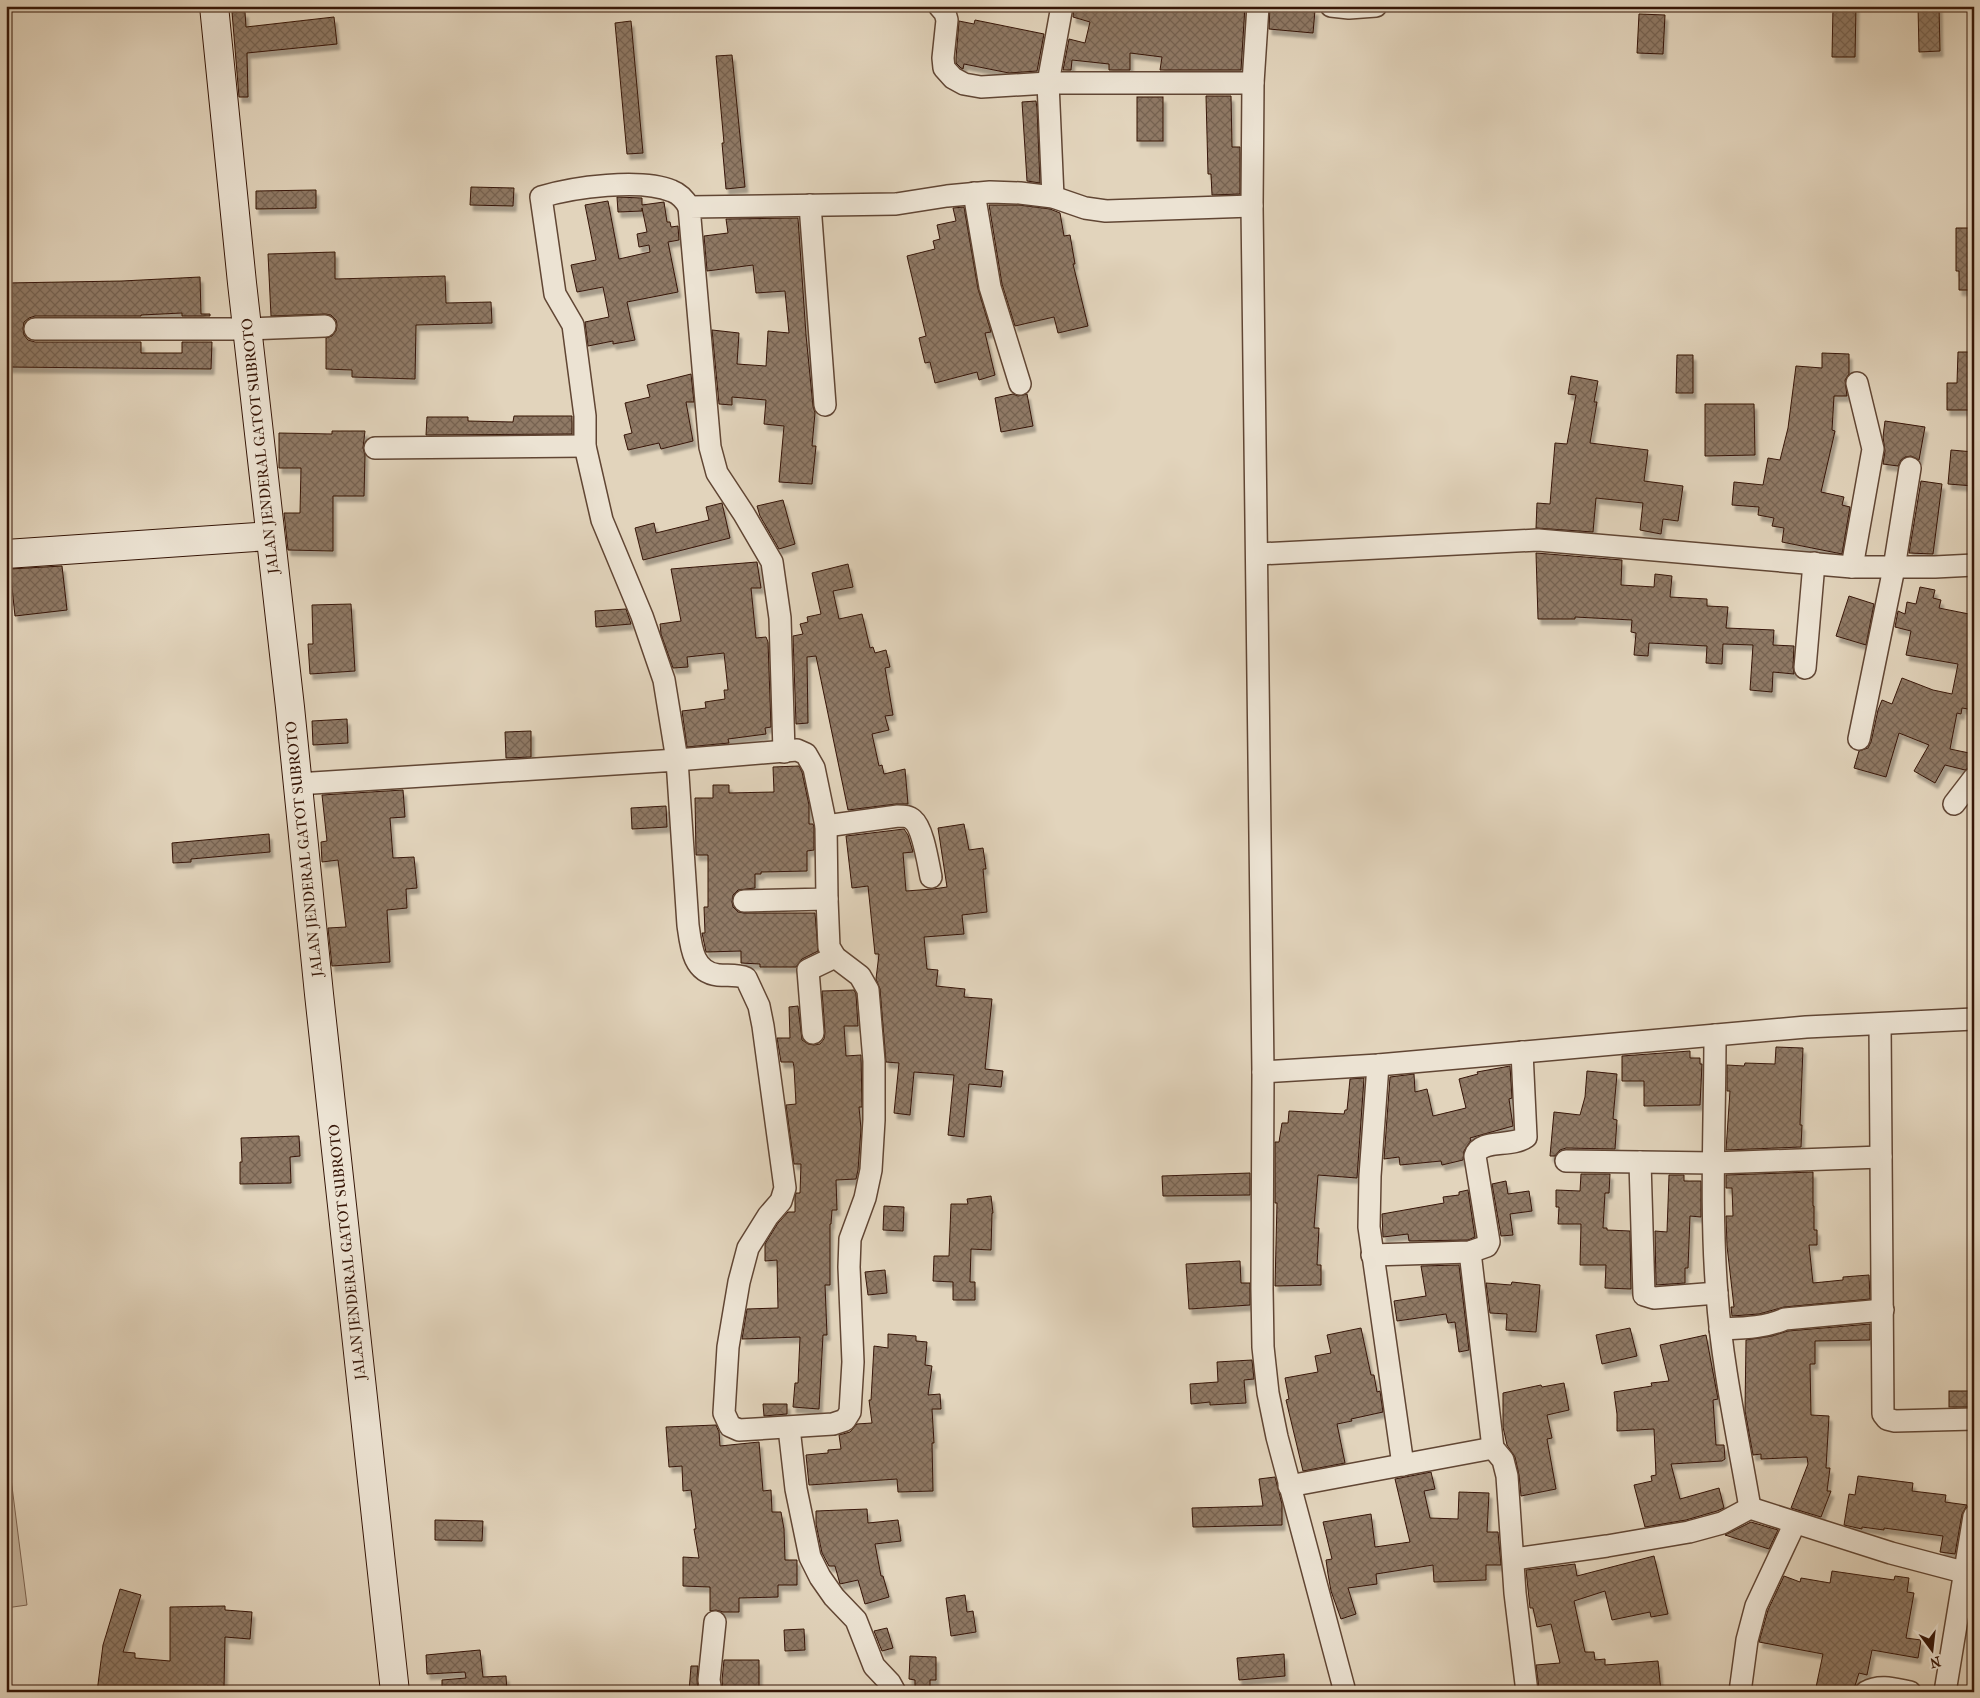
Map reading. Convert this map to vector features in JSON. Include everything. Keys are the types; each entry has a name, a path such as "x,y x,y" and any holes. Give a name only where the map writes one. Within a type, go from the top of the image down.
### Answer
{"main road":[{"name":"JALAN JENDERAL GATOT SUBROTO","path":"214,6 395,1692"},
{"path":"6,554 270,536"}],"street":[{"path":"940,6 945,12 947,20 943,63 952,78 964,84 981,88 1048,83 1253,83"},
{"path":"1053,197 1048,83 1062,6"},
{"path":"1258,6 1253,83 1252,206 1258,554 1263,1072 1263,1347 1268,1393 1289,1486 1345,1692"},
{"path":"1331,6 1349,8 1376,6"},
{"path":"297,784 677,760 784,752 797,750 809,758 826,826 829,947 834,957 860,976 868,990 874,1061 874,1120 871,1170 866,1198 850,1239 849,1267 853,1362 850,1408 847,1418 840,1423 745,1431 734,1429 727,1423 724,1413 728,1347 736,1296 748,1248 768,1216 781,1201 785,1188 779,1130 759,1006 746,978 738,975 709,973 700,968 692,949 688,926 677,760 664,680 642,616 602,520 585,446 585,416 573,326 555,294 541,197 582,188 618,185 656,186 673,191 683,198 689,207 710,447 717,474 744,514 772,562 780,618 784,752"},
{"path":"689,207 896,204 974,193 1020,193 1053,197 1085,208 1113,212 1252,206"},
{"path":"974,193 990,287 1020,384"},
{"path":"810,205 825,405"},
{"path":"35,329 248,329 324,326"},
{"path":"1852,567 1873,449 1857,383"},
{"path":"375,448 585,446"},
{"path":"1859,739 1894,568 1910,468"},
{"path":"1258,554 1532,540 1852,567 1894,568 1974,565"},
{"path":"1804,668 1814,563"},
{"path":"1954,804 1974,778"},
{"path":"826,826 898,816 909,817 915,821 919,830 931,877"},
{"path":"744,902 827,899"},
{"path":"814,1032 808,970 834,957"},
{"path":"1263,1072 1378,1065 1806,1027 1974,1019"},
{"path":"1880,1024 1883,1414 1887,1419 1902,1421 1974,1420"},
{"path":"1715,1035 1714,1241 1717,1293 1720,1329 1750,1508"},
{"path":"1372,1255 1470,1252 1487,1246 1489,1242 1475,1156 1477,1150 1482,1146 1516,1142 1526,1137 1522,1052"},
{"path":"1378,1065 1368,1201 1372,1255 1403,1464"},
{"path":"1566,1161 1714,1163 1881,1157"},
{"path":"1640,1162 1644,1295 1654,1298 1717,1293"},
{"path":"1470,1252 1492,1448 1503,1460 1506,1468 1515,1593 1527,1692"},
{"path":"1720,1329 1771,1326 1785,1319 1882,1310"},
{"path":"789,1428 796,1489 810,1557 820,1577 856,1620 874,1666 890,1683 895,1692"},
{"path":"1289,1486 1492,1448"},
{"path":"1514,1559 1689,1532 1722,1523 1750,1508 1891,1554 1963,1572"},
{"path":"1946,1692 1963,1572 1974,1516"},
{"path":"1740,1692 1747,1640 1756,1606 1795,1523"},
{"path":"711,1692 709,1680 715,1622"},
{"path":"1866,1692 1873,1688 1884,1687 1910,1692"}],"shaded area":[{"path":"6,1439 27,1605 6,1608"}],"building":[{"path":"1074,6 1117,9 1118,6 1245,6 1241,70 1160,70 1162,57 1130,53 1130,70 1109,70 1109,64 1072,60 1071,70 1063,70 1069,39 1085,43 1090,22 1073,17"},
{"path":"1270,6 1315,10 1313,33 1269,29"},
{"path":"1833,6 1856,6 1855,57 1832,57"},
{"path":"1918,6 1939,6 1940,51 1919,52"},
{"path":"232,12 245,12 246,27 334,17 337,44 247,53 248,97 239,97"},
{"path":"1639,14 1665,15 1663,54 1637,53"},
{"path":"975,20 1044,34 1037,71 1009,73 964,64 963,69 961,68 956,63 959,21 974,24"},
{"path":"631,21 643,153 627,154 615,23"},
{"path":"732,55 745,187 726,189 716,56"},
{"path":"1206,96 1231,96 1232,147 1240,147 1240,194 1212,195 1211,174 1208,174"},
{"path":"1137,97 1163,97 1163,141 1137,141"},
{"path":"1036,101 1040,183 1027,181 1022,102"},
{"path":"471,187 514,188 513,206 470,205"},
{"path":"316,190 316,208 256,209 256,191"},
{"path":"617,197 642,198 642,205 664,202 667,222 670,222 671,227 678,226 679,240 668,242 678,292 627,302 635,340 613,344 613,341 588,346 585,322 609,317 603,287 577,292 571,265 596,260 585,205 608,201 619,259 650,252 649,245 639,247 637,234 647,232 642,208 642,211 618,212"},
{"path":"989,205 1019,205 1050,209 1060,213 1064,236 1070,235 1075,264 1073,264 1088,326 1058,333 1054,317 1015,326 1002,284"},
{"path":"964,207 978,289 991,332 985,333 995,375 979,380 977,372 935,383 930,362 925,363 919,338 926,336 907,256 935,249 933,241 940,239 937,225 956,221 953,208"},
{"path":"798,218 806,335 815,413 812,446 816,446 812,484 779,482 784,426 764,424 766,400 732,397 732,405 719,404 712,330 739,333 737,364 766,366 768,331 789,333 785,291 756,293 753,265 707,271 704,236 728,233 726,219"},
{"path":"1956,228 1974,228 1974,290 1959,290 1959,271 1956,271"},
{"path":"335,252 335,279 445,276 446,303 491,302 492,323 416,325 415,379 352,377 352,370 326,369 326,338 332,336 336,331 336,320 331,315 325,314 271,316 268,254"},
{"path":"200,277 201,314 210,314 210,316 182,316 182,313 141,316 35,316 24,322 23,329 24,335 28,340 35,342 141,342 141,353 182,353 182,342 212,342 211,369 6,367 6,283 122,281"},
{"path":"1958,352 1974,352 1974,410 1947,410 1947,383 1957,383"},
{"path":"1822,353 1849,354 1849,374 1845,380 1847,396 1834,396 1832,430 1835,431 1821,492 1844,497 1842,505 1850,507 1842,554 1782,542 1784,528 1772,526 1774,518 1758,515 1759,507 1732,505 1734,482 1763,485 1768,458 1780,460 1788,428 1796,366 1822,368"},
{"path":"1677,355 1693,355 1693,393 1676,393"},
{"path":"691,374 694,402 686,402 693,441 661,449 659,443 628,450 624,435 632,433 625,403 650,397 647,385"},
{"path":"1571,376 1598,381 1594,402 1597,402 1590,443 1648,450 1644,481 1683,486 1678,521 1663,519 1661,534 1640,530 1643,503 1596,498 1593,532 1536,528 1537,503 1550,504 1555,443 1567,444 1576,395 1568,394"},
{"path":"1013,394 1018,396 1027,394 1033,426 1001,432 995,398"},
{"path":"1705,404 1754,404 1755,455 1705,456"},
{"path":"514,416 572,416 572,434 426,435 427,417 468,417 468,421 513,422"},
{"path":"1885,421 1925,427 1919,460 1911,456 1901,460 1898,466 1883,464"},
{"path":"332,431 365,431 363,448 365,455 364,496 333,496 333,551 288,550 284,513 300,513 301,468 279,468 279,433 332,434"},
{"path":"1951,450 1974,452 1974,486 1948,484"},
{"path":"1921,481 1942,484 1933,554 1909,553"},
{"path":"783,500 795,544 779,549 760,516 757,506"},
{"path":"722,503 730,538 643,560 635,528 654,523 656,533 709,520 706,507"},
{"path":"1536,553 1622,560 1621,585 1654,587 1655,574 1672,576 1670,597 1707,599 1707,606 1728,607 1726,628 1774,630 1773,645 1794,646 1794,674 1773,672 1772,692 1750,690 1753,645 1723,644 1722,664 1706,663 1707,646 1649,643 1648,656 1634,655 1636,633 1631,632 1632,620 1575,617 1575,619 1538,619"},
{"path":"757,562 761,588 751,588 756,638 766,637 768,642 771,727 765,728 766,734 728,739 729,743 687,747 682,711 706,708 705,702 725,699 724,690 728,690 724,653 687,657 688,667 673,668 661,634 660,624 681,621 671,569"},
{"path":"848,564 853,587 833,591 839,619 862,614 870,648 873,647 875,653 886,650 890,667 885,668 893,715 885,716 889,730 872,734 879,766 882,765 884,774 905,769 908,804 848,810 816,656 807,657 808,723 796,724 793,636 803,634 800,624 808,622 807,617 821,614 812,573"},
{"path":"62,566 67,610 15,616 10,569"},
{"path":"1920,587 1935,590 1933,598 1941,600 1939,608 1974,615 1974,710 1962,708 1961,714 1957,713 1950,749 1974,754 1974,766 1965,770 1945,765 1935,783 1914,771 1929,745 1899,733 1886,777 1854,768 1859,751 1868,748 1871,742 1882,700 1892,704 1902,678 1933,690 1952,694 1958,664 1906,655 1911,631 1895,627 1898,611 1905,614 1907,602 1916,604"},
{"path":"1849,596 1874,604 1866,645 1836,636"},
{"path":"351,604 355,671 310,674 308,644 313,644 312,605"},
{"path":"626,609 631,624 596,627 595,611"},
{"path":"347,719 348,743 313,745 312,721"},
{"path":"531,731 531,757 506,758 505,732"},
{"path":"799,766 809,805 809,824 813,824 814,827 814,850 807,851 807,871 761,872 761,874 755,874 755,888 738,890 733,895 732,902 733,907 738,912 744,913 815,913 818,951 802,959 796,967 760,967 760,964 741,963 741,951 706,952 702,933 705,933 704,907 708,907 708,855 696,855 695,798 713,798 713,785 729,785 729,793 774,792 773,767"},
{"path":"403,790 405,817 390,818 393,858 414,857 417,888 406,889 407,908 387,910 390,962 332,966 328,928 346,927 338,860 322,862 321,842 327,841 322,795"},
{"path":"666,806 667,827 632,829 631,808"},
{"path":"964,824 969,850 983,848 986,869 983,869 987,912 962,915 964,934 924,937 927,969 938,970 936,986 965,989 964,997 992,999 985,1069 1003,1071 1001,1087 969,1084 964,1137 948,1135 954,1075 914,1072 910,1115 894,1113 899,1063 886,1062 880,989 876,979 879,954 875,954 868,886 852,888 846,836 904,829 908,835 913,852 903,853 906,891 933,889 947,887 938,828"},
{"path":"269,834 270,852 191,859 191,862 173,863 172,843"},
{"path":"854,990 856,994 858,1026 844,1026 846,1056 861,1055 862,1107 859,1107 861,1129 858,1170 856,1179 836,1180 837,1210 832,1210 830,1224 830,1285 825,1285 827,1335 823,1335 819,1409 793,1407 795,1383 798,1383 800,1337 742,1339 747,1309 778,1308 777,1260 765,1261 765,1244 778,1223 788,1212 795,1212 796,1193 800,1193 801,1164 794,1164 786,1105 796,1104 794,1067 793,1062 781,1062 777,1038 790,1038 789,1007 798,1006 802,1040 808,1044 820,1044 824,1039 825,1032 822,991"},
{"path":"1776,1047 1803,1048 1801,1147 1726,1150 1730,1091 1727,1091 1727,1065 1744,1066 1745,1063 1775,1064"},
{"path":"1690,1051 1690,1058 1700,1058 1700,1064 1702,1064 1700,1105 1644,1106 1644,1081 1622,1081 1622,1056"},
{"path":"1510,1066 1512,1098 1509,1099 1513,1126 1470,1138 1471,1140 1464,1151 1463,1160 1442,1165 1441,1161 1400,1165 1399,1157 1384,1159 1390,1077 1414,1074 1415,1092 1427,1089 1433,1116 1466,1108 1459,1079 1478,1074 1477,1072"},
{"path":"1587,1071 1617,1074 1613,1119 1617,1120 1615,1149 1566,1148 1560,1150 1555,1156 1550,1156 1554,1112 1580,1115 1585,1097"},
{"path":"1364,1078 1357,1178 1318,1175 1314,1228 1319,1228 1317,1265 1321,1265 1321,1285 1275,1286 1277,1203 1275,1203 1275,1142 1279,1142 1282,1123 1288,1123 1289,1111 1344,1114 1345,1110 1347,1110 1350,1079"},
{"path":"299,1136 300,1156 290,1157 291,1183 240,1184 240,1162 242,1162 241,1138"},
{"path":"1813,1172 1814,1230 1817,1230 1817,1245 1809,1245 1813,1283 1843,1280 1843,1277 1869,1275 1870,1299 1784,1307 1759,1314 1732,1316 1731,1307 1734,1307 1727,1246 1726,1216 1733,1216 1732,1188 1726,1188 1726,1175"},
{"path":"1250,1173 1250,1195 1163,1196 1162,1176"},
{"path":"1581,1174 1610,1174 1609,1193 1605,1193 1603,1228 1607,1228 1607,1230 1630,1231 1631,1289 1605,1288 1606,1265 1580,1265 1581,1224 1558,1224 1559,1207 1556,1207 1556,1190 1580,1191"},
{"path":"1669,1175 1684,1175 1684,1181 1701,1181 1701,1217 1690,1216 1688,1268 1685,1268 1685,1283 1656,1285 1655,1231 1667,1232"},
{"path":"1506,1181 1508,1194 1529,1191 1532,1211 1510,1214 1513,1235 1501,1236 1492,1184"},
{"path":"1468,1190 1475,1237 1468,1240 1409,1241 1408,1234 1383,1237 1382,1214 1444,1203 1443,1197 1459,1195 1459,1192"},
{"path":"991,1196 993,1213 991,1250 971,1249 970,1282 975,1282 975,1300 953,1300 953,1282 933,1281 934,1256 949,1256 951,1204 968,1204 967,1199"},
{"path":"884,1206 904,1207 903,1231 883,1230"},
{"path":"1240,1261 1241,1283 1250,1283 1250,1305 1189,1309 1186,1264"},
{"path":"1459,1265 1469,1350 1459,1352 1455,1322 1448,1323 1446,1314 1397,1321 1394,1301 1426,1296 1421,1266"},
{"path":"885,1270 887,1293 868,1295 865,1272"},
{"path":"1512,1282 1540,1285 1536,1332 1506,1330 1507,1314 1490,1313 1486,1283 1511,1285"},
{"path":"1870,1324 1870,1340 1815,1341 1815,1364 1810,1364 1811,1415 1829,1416 1826,1468 1830,1468 1827,1491 1831,1491 1821,1517 1791,1508 1808,1464 1807,1457 1761,1459 1761,1454 1753,1455 1745,1411 1746,1340 1772,1336 1788,1331"},
{"path":"1361,1328 1371,1375 1374,1375 1377,1392 1380,1391 1383,1412 1337,1424 1345,1463 1303,1471 1286,1400 1289,1399 1285,1378 1318,1372 1315,1356 1331,1353 1327,1335"},
{"path":"1630,1328 1637,1356 1602,1364 1596,1335"},
{"path":"888,1334 916,1336 916,1341 927,1342 925,1365 932,1366 928,1395 940,1394 941,1409 932,1409 934,1443 932,1443 933,1491 898,1492 897,1479 809,1485 806,1455 828,1453 828,1450 841,1449 839,1435 850,1432 857,1424 872,1423 869,1400 871,1400 874,1346 888,1348"},
{"path":"1706,1335 1718,1399 1713,1400 1716,1445 1724,1445 1725,1459 1722,1461 1671,1464 1680,1499 1719,1488 1724,1508 1686,1520 1645,1527 1634,1485 1652,1481 1651,1476 1656,1475 1654,1429 1617,1431 1614,1392 1652,1386 1651,1383 1669,1381 1660,1345"},
{"path":"1252,1360 1254,1379 1244,1380 1246,1403 1210,1405 1210,1402 1191,1404 1190,1384 1218,1382 1217,1362"},
{"path":"1564,1383 1569,1410 1547,1415 1552,1438 1547,1439 1556,1489 1521,1496 1515,1457 1507,1445 1503,1427 1503,1393 1541,1385 1542,1387"},
{"path":"1949,1391 1974,1391 1974,1407 1949,1407"},
{"path":"763,1404 787,1404 787,1414 764,1416"},
{"path":"716,1425 719,1432 720,1446 759,1442 763,1491 771,1490 772,1512 781,1512 784,1529 785,1560 797,1560 797,1585 778,1585 778,1597 739,1598 739,1612 710,1611 710,1587 683,1586 683,1557 699,1558 694,1529 696,1529 691,1490 683,1491 682,1466 669,1467 666,1427"},
{"path":"1431,1472 1435,1489 1424,1491 1430,1518 1458,1519 1459,1492 1489,1493 1487,1532 1498,1532 1501,1565 1486,1565 1486,1580 1434,1582 1433,1565 1376,1574 1377,1584 1348,1588 1356,1614 1341,1619 1331,1591 1326,1560 1332,1559 1323,1522 1371,1514 1375,1547 1410,1542 1395,1479"},
{"path":"1858,1476 1913,1483 1912,1491 1946,1495 1945,1502 1967,1505 1962,1514 1955,1554 1940,1552 1943,1536 1884,1528 1884,1530 1862,1527 1862,1529 1844,1525 1849,1494 1855,1495"},
{"path":"1275,1477 1282,1504 1282,1525 1193,1527 1192,1508 1263,1506 1259,1479"},
{"path":"867,1509 868,1523 898,1520 901,1541 875,1544 881,1576 883,1576 889,1597 865,1604 858,1580 840,1584 835,1566 829,1566 822,1553 816,1524 816,1511"},
{"path":"435,1520 483,1521 482,1541 435,1540"},
{"path":"1751,1522 1778,1530 1769,1549 1725,1535"},
{"path":"1654,1556 1668,1614 1651,1617 1650,1612 1612,1620 1605,1591 1574,1601 1585,1652 1594,1652 1595,1660 1605,1659 1605,1665 1658,1661 1661,1692 1558,1692 1558,1688 1539,1689 1536,1665 1560,1663 1551,1624 1537,1627 1533,1608 1530,1608 1526,1570 1575,1564 1577,1576"},
{"path":"1832,1571 1894,1580 1895,1576 1909,1578 1907,1592 1914,1593 1906,1638 1921,1640 1918,1658 1872,1650 1867,1675 1859,1673 1853,1692 1815,1692 1823,1654 1759,1642 1768,1610 1784,1576 1800,1582 1801,1578 1830,1583"},
{"path":"120,1589 141,1595 123,1652 135,1653 135,1658 170,1661 170,1607 225,1606 225,1610 252,1612 250,1639 225,1637 224,1688 207,1686 206,1692 97,1692 103,1645"},
{"path":"965,1595 967,1612 973,1611 976,1632 951,1636 946,1598"},
{"path":"887,1628 893,1648 882,1651 874,1631"},
{"path":"804,1629 805,1650 785,1651 784,1630"},
{"path":"480,1650 483,1677 506,1676 507,1692 442,1692 442,1680 466,1678 465,1672 427,1674 426,1655"},
{"path":"1284,1654 1285,1676 1239,1680 1237,1658"},
{"path":"910,1656 936,1657 936,1680 930,1680 930,1692 915,1692 915,1680 909,1679"},
{"path":"724,1660 759,1660 759,1692 723,1692"},
{"path":"691,1666 698,1666 698,1692 689,1692"}]}
